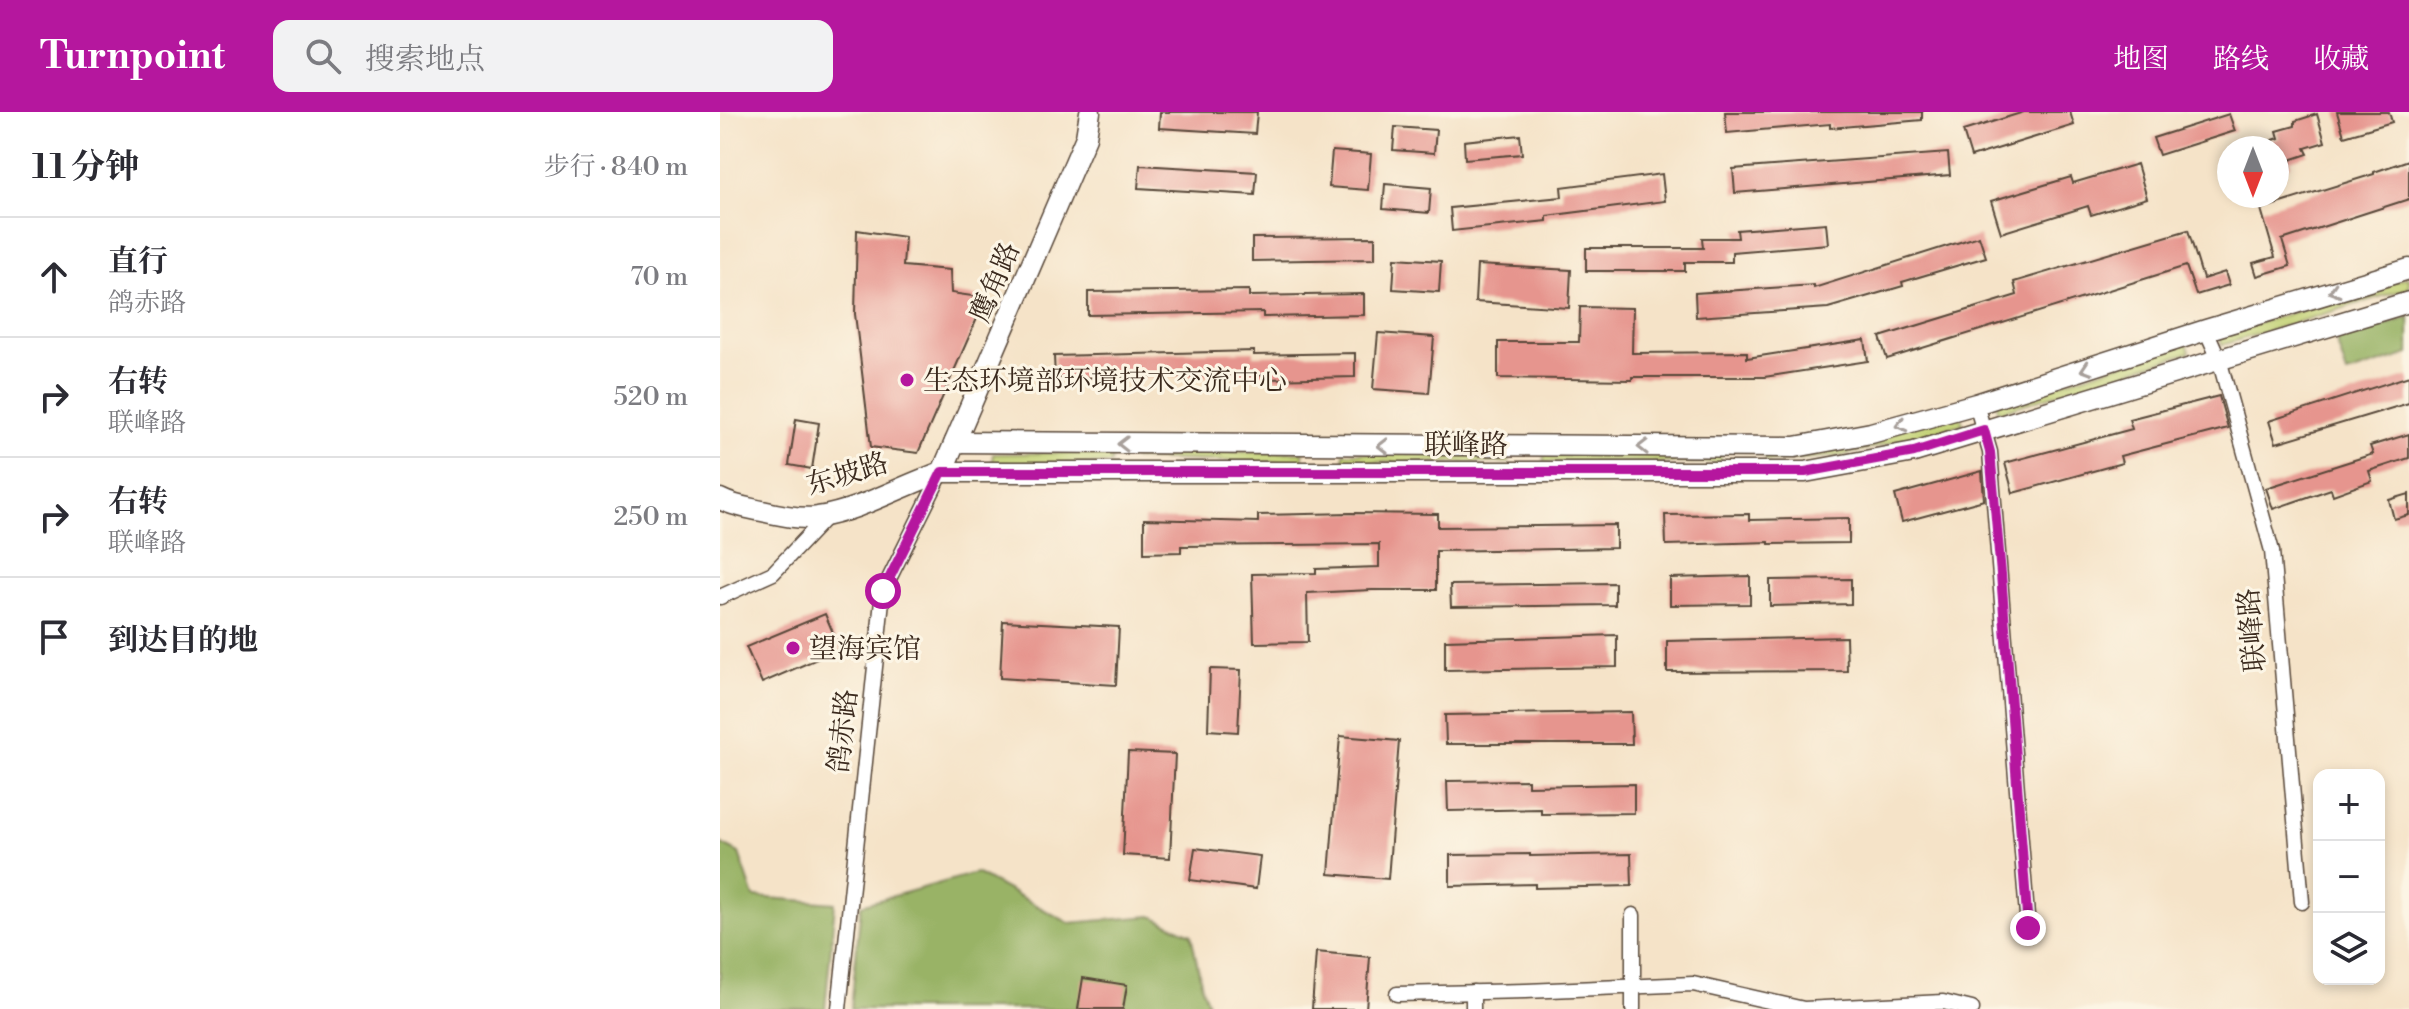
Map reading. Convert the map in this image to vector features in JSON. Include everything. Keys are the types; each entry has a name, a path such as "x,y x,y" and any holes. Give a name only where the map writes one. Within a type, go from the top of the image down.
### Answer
{"main road":[{"name":"鹰角路","path":"942,472 1086,137 1090,112"},
{"name":"联峰路","path":"955,442 1795,447 1871,433 1976,404 2409,269"},
{"name":"联峰路","path":"942,472 1805,472 1914,452 2409,302"},
{"name":"东坡路","path":"720,499 729,504 781,515 817,518 866,503 942,472"}],"street":[{"name":"联峰路","path":"2206,330 2219,359 2272,551 2302,902"},
{"path":"1976,404 1990,452 2028,928"},
{"name":"鸽赤路","path":"839,1009 883,591 942,472"},
{"path":"720,597 773,573 829,514"},
{"path":"1633,915 1633,1009"},
{"path":"1397,994 1693,984 1804,1009 1943,1002 1972,1009"},
{"path":"1473,992 1473,1009"}],"green space":[{"path":"2409,277 2409,288 2222,345 2219,335"},
{"path":"2409,317 2409,354 2347,374 2336,341"},
{"path":"2187,343 2190,352 1999,412 1996,403"},
{"path":"1960,414 1963,424 1842,456 1765,462 1764,453"},
{"path":"1133,451 1303,452 1303,463 1133,459"},
{"path":"1113,452 1111,464 992,463 993,454"},
{"path":"1344,453 1510,453 1509,463 1344,462"},
{"path":"1544,453 1721,453 1721,463 1544,462"},
{"path":"720,843 739,853 754,897 835,903 825,1009 720,1009"},
{"path":"976,873 1069,923 1152,916 1191,934 1210,1009 851,1009 861,905"}],"building":[{"path":"1160,112 1257,112 1255,134 1159,128"},
{"path":"1725,112 1922,112 1922,120 1727,133"},
{"path":"2024,112 2070,112 2074,125 1971,157 1963,131"},
{"path":"2337,112 2389,112 2392,122 2344,136"},
{"path":"2229,114 2235,131 2159,155 2153,138"},
{"path":"2317,114 2325,142 2305,148 2308,154 2290,160 2289,167 2289,136 2278,136 2277,131 2295,126 2295,121"},
{"path":"1395,127 1436,130 1434,153 1393,150"},
{"path":"1520,135 1522,154 1465,159 1464,141"},
{"path":"1332,151 1371,154 1368,190 1329,187"},
{"path":"1948,153 1950,175 1735,193 1733,169"},
{"path":"2409,160 2409,199 2282,240 2290,266 2257,276 2253,263 2275,257 2261,209 2289,208 2289,200"},
{"path":"2137,164 2147,198 2091,215 2088,206 2001,233 1991,201 2071,177 2073,183"},
{"path":"1140,165 1257,172 1255,195 1138,188"},
{"path":"1662,174 1665,201 1547,216 1547,221 1452,231 1450,208 1562,197 1561,187"},
{"path":"1385,184 1431,188 1429,213 1383,209"},
{"path":"1826,223 1828,244 1732,252 1732,262 1685,262 1685,271 1586,271 1586,248 1703,248 1702,238 1738,238 1737,230"},
{"name":"生态环境部环境技术交流中心","path":"857,230 905,237 903,266 950,270 951,293 986,298 918,453 871,447 855,314"},
{"path":"2188,230 2203,279 2225,272 2229,285 2196,295 2186,266 1887,359 1880,337 2017,295 2014,282"},
{"path":"1979,236 1986,257 1828,308 1696,317 1695,293 1814,285 1814,288"},
{"path":"1375,237 1375,259 1252,261 1252,238"},
{"path":"1395,258 1441,261 1439,292 1393,289"},
{"path":"1477,265 1571,270 1569,308 1475,302"},
{"path":"1249,290 1249,296 1364,294 1364,315 1263,317 1263,312 1088,315 1088,292"},
{"path":"1580,307 1633,308 1632,353 1747,352 1747,358 1865,340 1868,361 1764,377 1632,377 1632,380 1498,378 1498,342 1579,342"},
{"path":"1378,333 1434,337 1429,393 1373,389"},
{"path":"1254,351 1254,355 1355,353 1355,377 1055,378 1054,356"},
{"path":"2409,376 2409,403 2276,443 2269,421"},
{"path":"2219,396 2228,428 2120,456 2122,463 2013,493 2005,463 2132,429 2129,419"},
{"path":"796,419 819,423 812,469 789,465"},
{"path":"2409,434 2409,458 2369,471 2372,481 2333,495 2331,489 2273,509 2266,488 2373,454 2370,446"},
{"path":"1982,471 1984,500 1902,522 1895,495"},
{"path":"2409,494 2409,515 2394,519 2389,500"},
{"path":"1438,514 1438,527 1616,525 1616,548 1436,551 1436,590 1307,593 1308,642 1254,643 1252,574 1316,573 1316,569 1379,567 1379,544 1181,546 1181,552 1144,553 1144,519 1258,522 1258,515"},
{"path":"1749,514 1749,520 1849,518 1849,543 1666,545 1665,515"},
{"path":"1750,576 1750,604 1670,605 1670,578"},
{"path":"1851,579 1851,604 1770,606 1770,580"},
{"path":"1615,583 1615,605 1451,607 1450,585"},
{"name":"望海宾馆","path":"825,614 840,649 762,683 746,647"},
{"path":"1003,621 1119,627 1116,685 1000,678"},
{"path":"1617,635 1617,667 1445,670 1445,640"},
{"path":"1846,637 1847,671 1667,672 1667,641"},
{"path":"1210,669 1241,670 1238,732 1208,730"},
{"path":"1631,712 1632,744 1446,744 1445,715"},
{"path":"1340,736 1399,741 1388,879 1329,874"},
{"path":"1128,752 1175,754 1170,858 1123,855"},
{"path":"1528,780 1528,786 1634,784 1634,813 1541,814 1541,809 1448,811 1447,781"},
{"path":"1195,848 1260,856 1256,889 1190,880"},
{"path":"1631,854 1632,886 1450,886 1450,855"},
{"path":"1316,952 1370,957 1366,1009 1312,1009"},
{"path":"1083,978 1127,985 1123,1009 1078,1009"}],"place":[{"name":"生态环境部环境技术交流中心","path":"907,380"},
{"name":"望海宾馆","path":"793,648"}],"route":[{"path":"883,591 942,472 1805,472 1914,452 1984,430 1990,452 2001,574 2028,928"}]}
